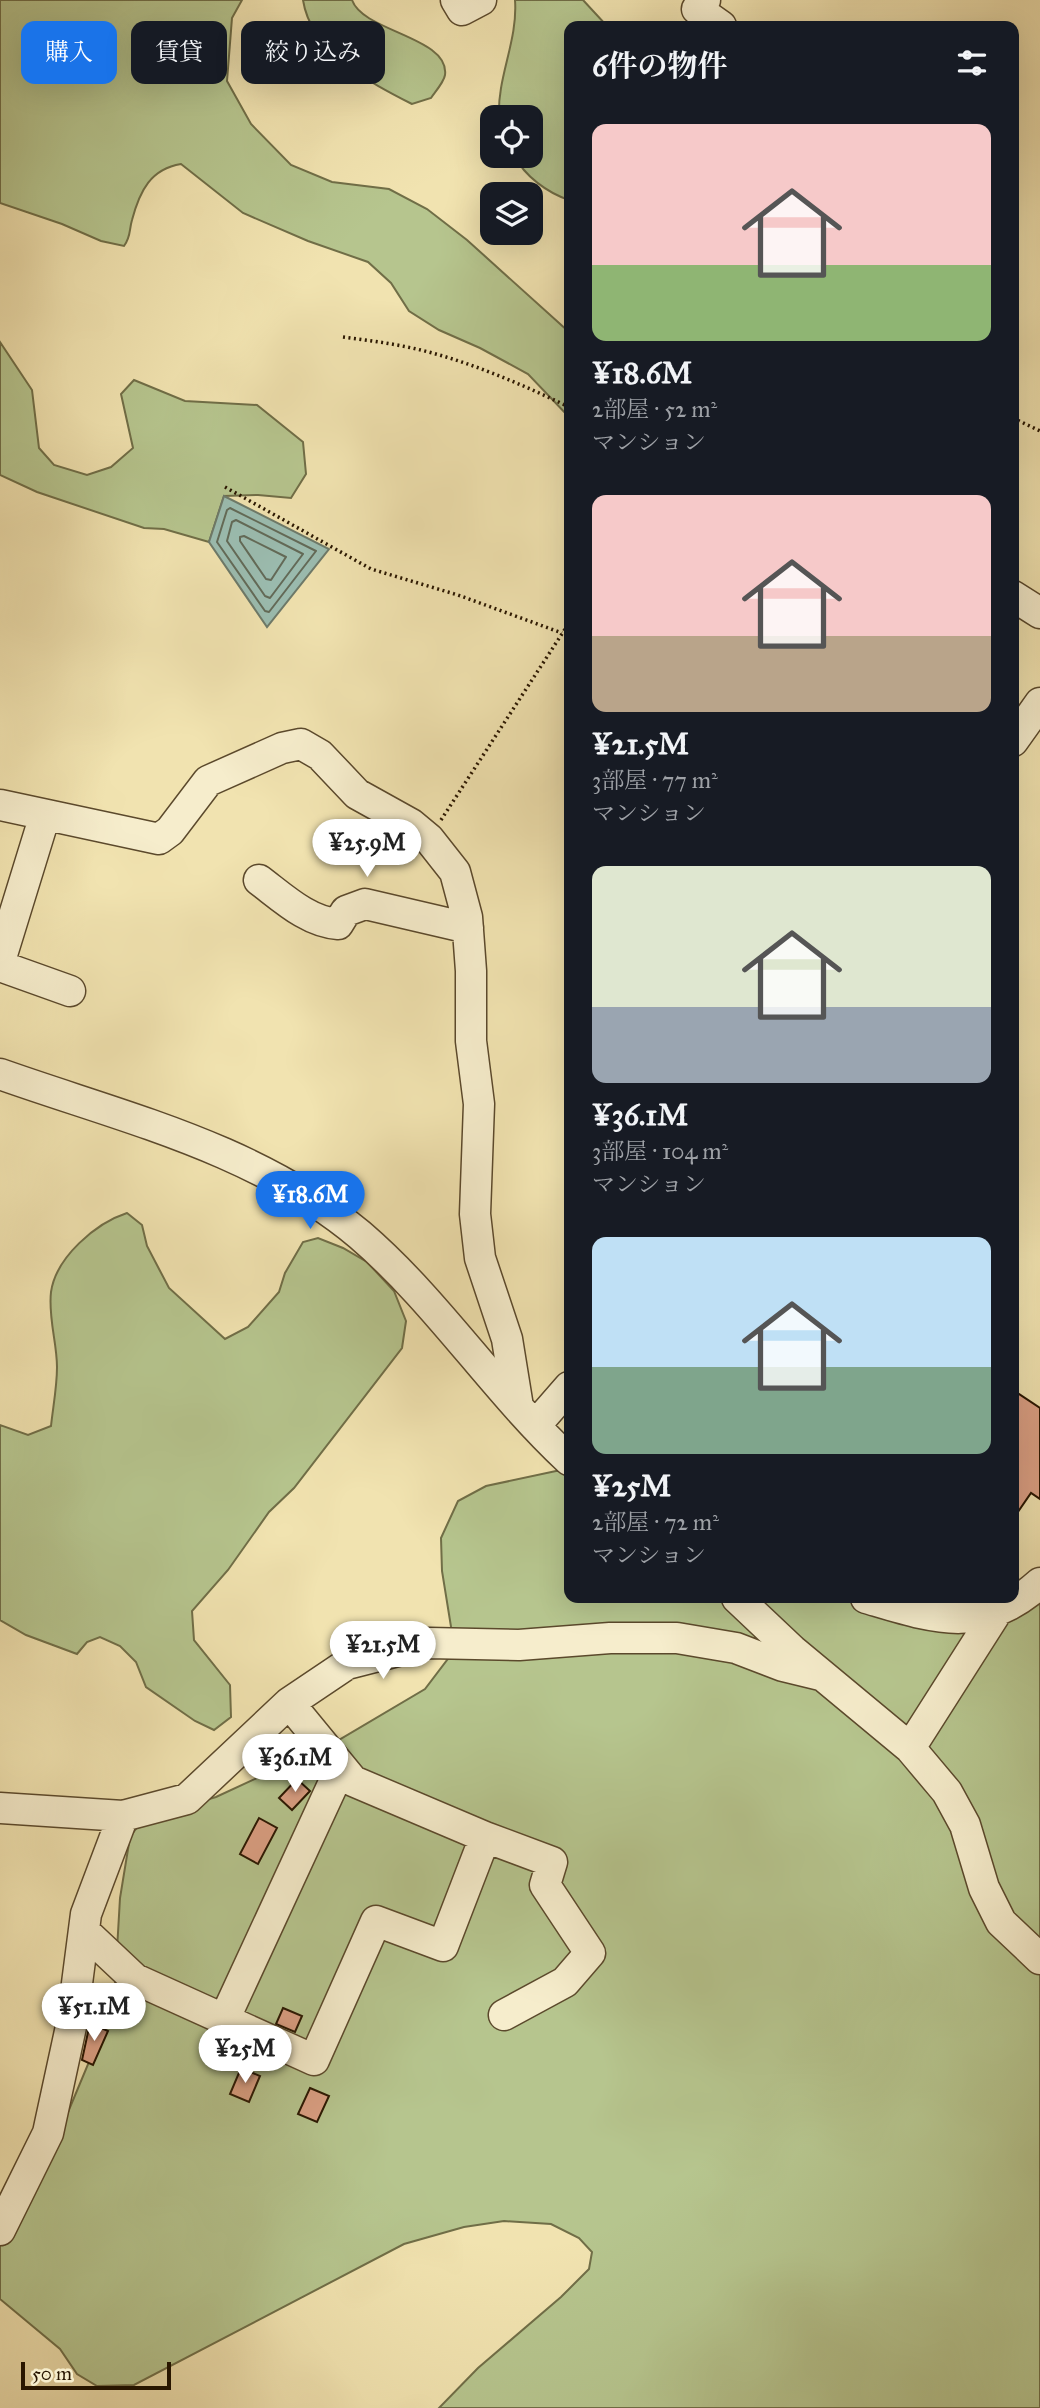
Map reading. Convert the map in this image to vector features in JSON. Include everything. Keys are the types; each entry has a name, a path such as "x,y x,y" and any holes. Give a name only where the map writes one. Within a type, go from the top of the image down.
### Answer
{"street":[{"path":"456,0 462,10 481,0"},
{"path":"705,0 696,9 713,21"},
{"path":"1019,600 1040,613"},
{"path":"1019,733 1040,703"},
{"path":"0,805 159,839 170,831 208,781 282,748 301,744 320,755 357,794 411,824 429,839 455,872 468,928 471,1041 479,1104 475,1214 480,1258 507,1339 526,1416"},
{"path":"45,815 0,964 70,991"},
{"path":"259,880 314,919 326,923 338,924 346,911 365,904 468,928"},
{"path":"0,1074 121,1113 223,1152 283,1182 358,1234 412,1284 526,1416 564,1455"},
{"path":"526,1416 564,1390"},
{"path":"1019,1597 1040,1583"},
{"path":"742,1603 820,1675 911,1748 947,1792 965,1825 984,1888 1002,1922 1040,1959"},
{"path":"883,1603 926,1616 962,1619 996,1613"},
{"path":"911,1748 996,1613 1011,1603"},
{"path":"0,1808 123,1816 187,1799 289,1703 347,1664 429,1643 519,1644 610,1638 677,1638 736,1648 820,1675"},
{"path":"289,1703 353,1781 485,1837 552,1862 544,1885 590,1953 565,1982 505,2015"},
{"path":"224,2020 341,1767"},
{"path":"0,2230 48,2133 72,2022 86,1914 123,1816"},
{"path":"83,1931 135,1979 314,2060 376,1921 443,1946 485,1837"}],"path":[{"path":"343,337 412,348 460,362 525,386 564,405"},
{"path":"1019,421 1040,431"},
{"path":"225,487 371,569 458,595 562,633"},
{"path":"429,839 564,630"}],"green space":[{"path":"0,0 242,0 232,18 227,81 251,124 291,165 332,182 389,189 427,209 467,240 564,327 564,412 528,374 439,330 409,311 391,283 368,262 308,241 243,213 181,164 154,176 143,190 124,246 101,241 62,224 0,203"},
{"path":"303,0 352,0 359,11 374,21 310,21"},
{"path":"515,0 583,0 602,21 564,21 564,198 543,186 543,182 537,182 523,168 543,168 543,105 499,105 513,30"},
{"path":"385,26 421,43 443,62 445,75 431,98 412,104 375,84 385,84"},
{"path":"0,342 32,390 39,448 54,465 87,475 111,467 133,448 121,394 134,380 185,401 257,405 303,442 306,474 291,498 224,496 209,542 164,529 144,528 37,492 0,475"},
{"path":"127,1213 142,1225 147,1246 169,1288 225,1339 248,1327 279,1292 285,1273 303,1242 318,1238 367,1262 394,1291 406,1321 402,1348 294,1488 269,1512 228,1570 192,1611 194,1640 230,1685 231,1717 214,1730 195,1721 146,1687 136,1662 120,1646 100,1637 87,1642 77,1654 26,1635 0,1620 0,1425 28,1435 51,1426 57,1367 51,1311 54,1279 79,1243 103,1225"},
{"path":"564,1471 564,1603 1019,1603 1019,1597 1040,1592 1040,2408 439,2408 478,2368 561,2297 589,2269 592,2252 579,2238 551,2224 504,2221 464,2227 404,2244 134,2385 97,2386 77,2374 60,2349 0,2299 0,2230 66,2117 114,2002 120,1898 130,1837 144,1818 216,1797 337,1741 425,1689 450,1656 453,1639 442,1571 441,1538 458,1501 486,1486"}],"water":[{"path":"224,496 329,549 267,627 209,542"}],"building":[{"path":"1019,1394 1040,1408 1040,1499 1031,1493 1019,1510"},
{"path":"297,1779 310,1791 292,1810 279,1798"},
{"path":"259,1818 277,1828 258,1864 240,1854"},
{"path":"283,2008 302,2016 295,2032 276,2024"},
{"path":"90,2023 108,2031 93,2065 82,2060"},
{"path":"241,2068 260,2076 249,2102 230,2094"},
{"path":"310,2088 329,2096 317,2122 298,2114"}]}
